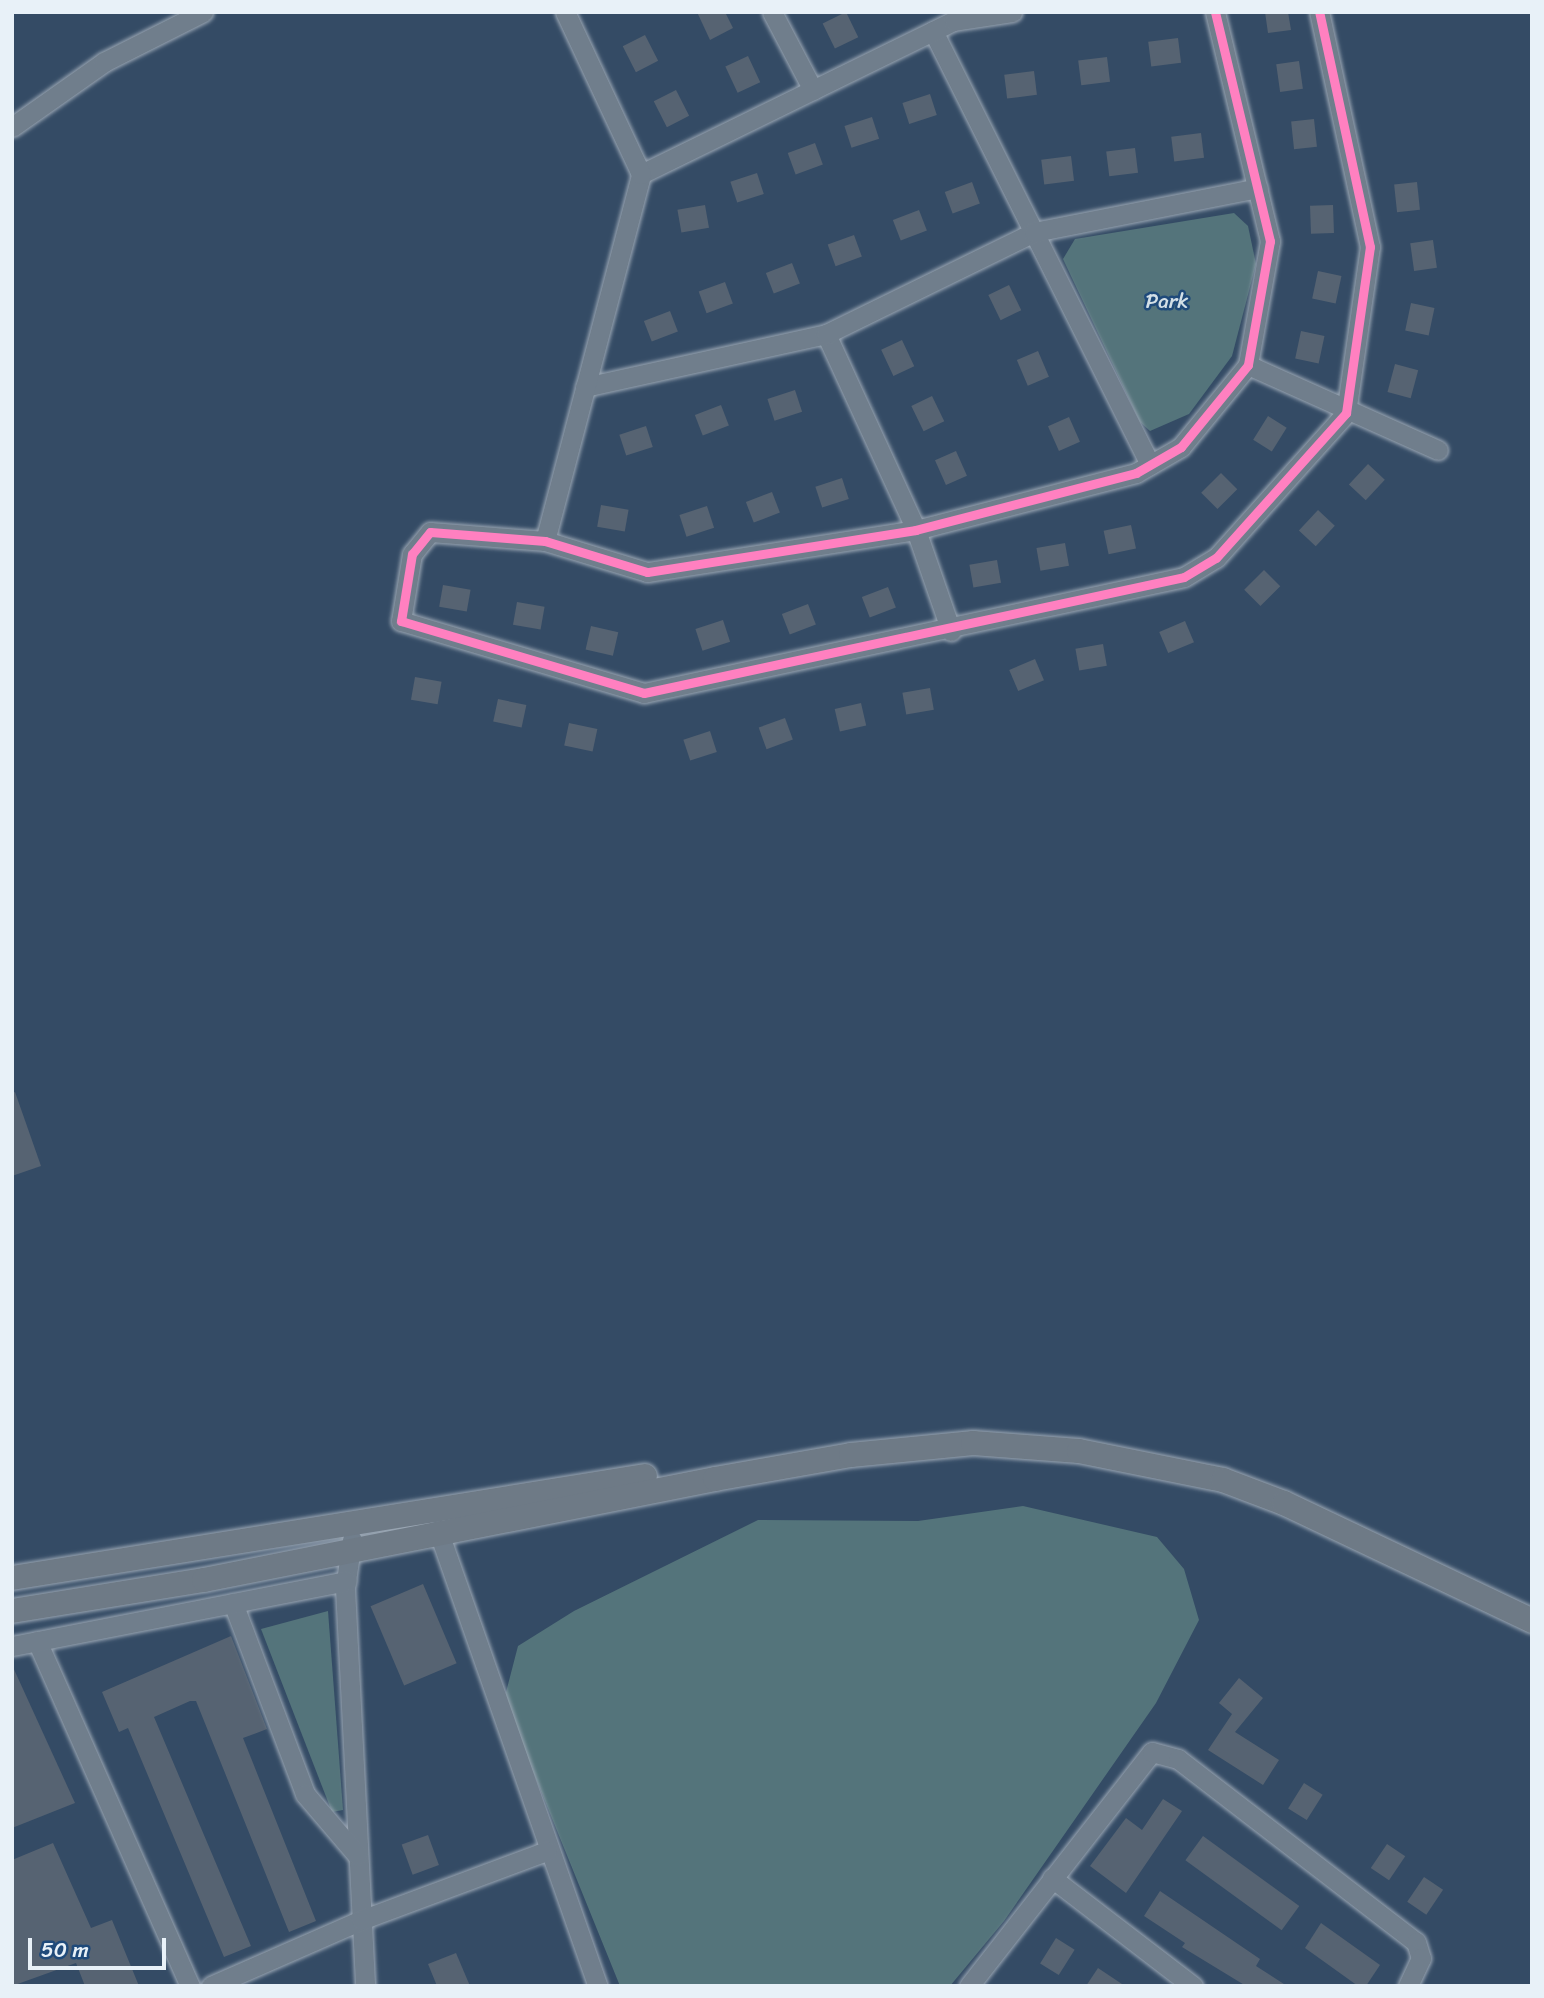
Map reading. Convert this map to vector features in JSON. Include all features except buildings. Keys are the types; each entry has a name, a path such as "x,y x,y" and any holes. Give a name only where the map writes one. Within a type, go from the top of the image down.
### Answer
{"main road":[{"path":"12,1578 896,1437 1006,1432 1068,1438 1252,1476 1373,1529 1532,1609"},
{"path":"12,1611 353,1550 438,1530 851,1455 973,1443 1079,1451 1223,1480 1306,1513 1532,1621"}],"street":[{"path":"12,127 169,20 203,12"},
{"path":"545,541 641,174 565,12"},
{"path":"772,12 813,90"},
{"path":"641,174 933,31 954,17 1012,12"},
{"path":"1215,12 1270,241 1248,365 1181,447 1150,465 916,530 646,572 545,541 429,532 412,554 401,621 644,693 951,631 1184,577 1216,558 1346,413 1370,247 1319,12"},
{"path":"933,31 1150,465"},
{"path":"585,387 826,334 1034,232 1258,188"},
{"path":"826,334 916,530 951,631"},
{"path":"1248,365 1346,413 1438,450"},
{"path":"350,1522 353,1550 346,1581 365,1986"},
{"path":"438,1530 547,1850 598,1986"},
{"path":"12,1646 346,1581"},
{"path":"233,1603 304,1794 357,1855"},
{"path":"37,1641 190,1986"},
{"path":"969,1986 1152,1752 1178,1759 1416,1941 1421,1958 1408,1986"},
{"path":"211,1986 360,1920 547,1850"},
{"path":"1052,1878 1193,1986"}],"green space":[{"name":"Park","path":"1234,213 1248,226 1256,264 1232,356 1189,414 1150,431 1140,422 1063,259 1075,239"},
{"path":"1023,1506 1157,1537 1184,1569 1199,1620 1156,1703 1004,1921 950,1986 620,1986 504,1700 518,1646 574,1611 758,1520 918,1521"},
{"path":"328,1611 343,1810 332,1812 261,1629"}],"cycle path":[{"path":"1215,12 1270,241 1248,365 1181,447 1136,473 916,530 647,572 545,541 430,532 412,554 401,621 644,693 1184,577 1216,558 1346,413 1370,247 1319,12"}]}
